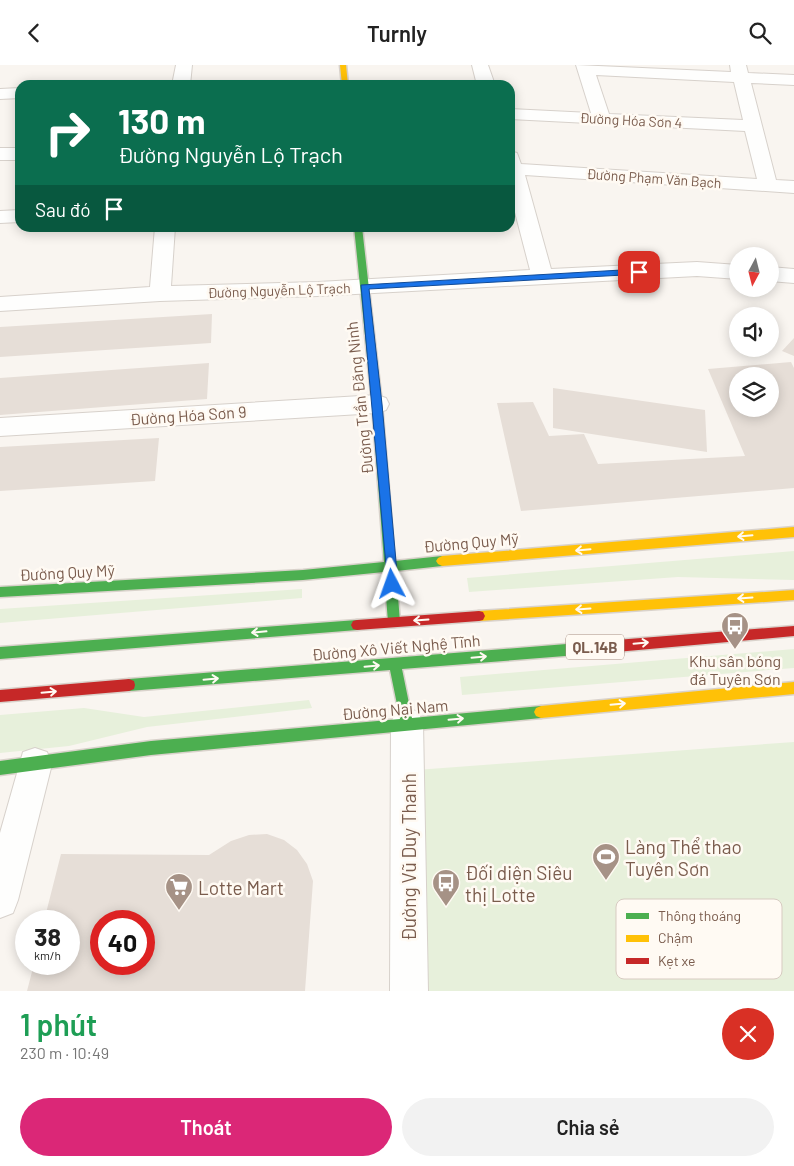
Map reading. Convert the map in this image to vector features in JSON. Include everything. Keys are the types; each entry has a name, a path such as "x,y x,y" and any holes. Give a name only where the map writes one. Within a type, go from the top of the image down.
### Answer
{"main road":[{"path":"343,65 344,80"},
{"name":"Đường Trần Đăng Ninh","path":"358,232 377,404 394,622"},
{"name":"Đường Quy Mỹ","path":"0,593 303,575 390,565 794,532"},
{"name":"Đường Xô Viết Nghệ Tĩnh","path":"0,653 394,622 794,595"},
{"name":"Đường Xô Viết Nghệ Tĩnh","path":"0,696 794,631"},
{"path":"395,664 408,723"},
{"name":"Đường Nại Nam","path":"0,768 151,748 794,688"}],"street":[{"path":"182,80 184,65"},
{"path":"480,65 484,80"},
{"path":"602,118 585,67 740,71 794,80"},
{"path":"740,71 768,186"},
{"path":"0,94 15,93"},
{"name":"Đường Hóa Sơn 4","path":"515,114 752,126"},
{"path":"0,154 15,153"},
{"name":"Đường Phạm Văn Bạch","path":"515,163 794,187"},
{"path":"515,174 542,276"},
{"path":"0,217 15,216"},
{"path":"160,294 165,232"},
{"name":"Đường Nguyễn Lộ Trạch","path":"0,304 160,294 364,287 697,269 729,271"},
{"path":"779,275 794,276"},
{"name":"Đường Hóa Sơn 9","path":"0,427 377,404"},
{"name":"Đường Vũ Duy Thanh","path":"408,723 409,991"},
{"path":"0,900 35,764"}],"green space":[{"path":"794,551 794,580 678,577 469,592 467,578"},
{"path":"302,589 302,598 0,623 0,609"},
{"path":"794,649 794,668 462,695 460,677"},
{"path":"309,700 312,708 147,727 69,746 0,753 0,715 84,708 144,717"},
{"name":"Làng Thể thao Tuyên Sơn","path":"794,742 794,991 419,991 416,770"}],"building":[{"path":"212,314 211,343 0,357 0,327"},
{"path":"794,338 794,356 782,351"},
{"path":"791,362 794,368 794,488 521,511 497,403 533,402 549,436 584,434 598,464 745,456 708,369 729,367 729,417 779,417 779,367 732,367"},
{"path":"209,363 207,399 0,415 0,378"},
{"path":"553,388 705,410 707,452 553,428"},
{"path":"159,438 155,481 0,491 0,447"},
{"name":"Lotte Mart","path":"267,834 284,840 297,850 307,864 313,881 305,991 27,991 31,975 80,975 80,910 47,910 61,854 209,855 231,841 249,835"}],"traffic: fast":[{"path":"359,232 377,404 394,622"},
{"path":"0,592 303,575 442,561"},
{"path":"0,653 357,625"},
{"path":"129,685 616,646"},
{"path":"395,664 407,723"},
{"path":"0,768 151,748 541,712"}],"traffic: slow":[{"path":"343,65 344,80"},
{"path":"442,561 794,532"},
{"path":"479,616 794,595"},
{"path":"541,712 794,688"}],"traffic: jam":[{"path":"357,625 479,616"},
{"path":"616,646 794,631"},
{"path":"0,696 129,685"}],"place":[{"name":"Khu sân bóng đá Tuyên Sơn","path":"735,650"},
{"name":"Làng Thể thao Tuyên Sơn","path":"606,881"},
{"name":"Đối diện Siêu thị Lotte","path":"446,907"},
{"name":"Lotte Mart","path":"179,911"}],"route":[{"path":"392,584 377,404 364,287 639,272"}]}
